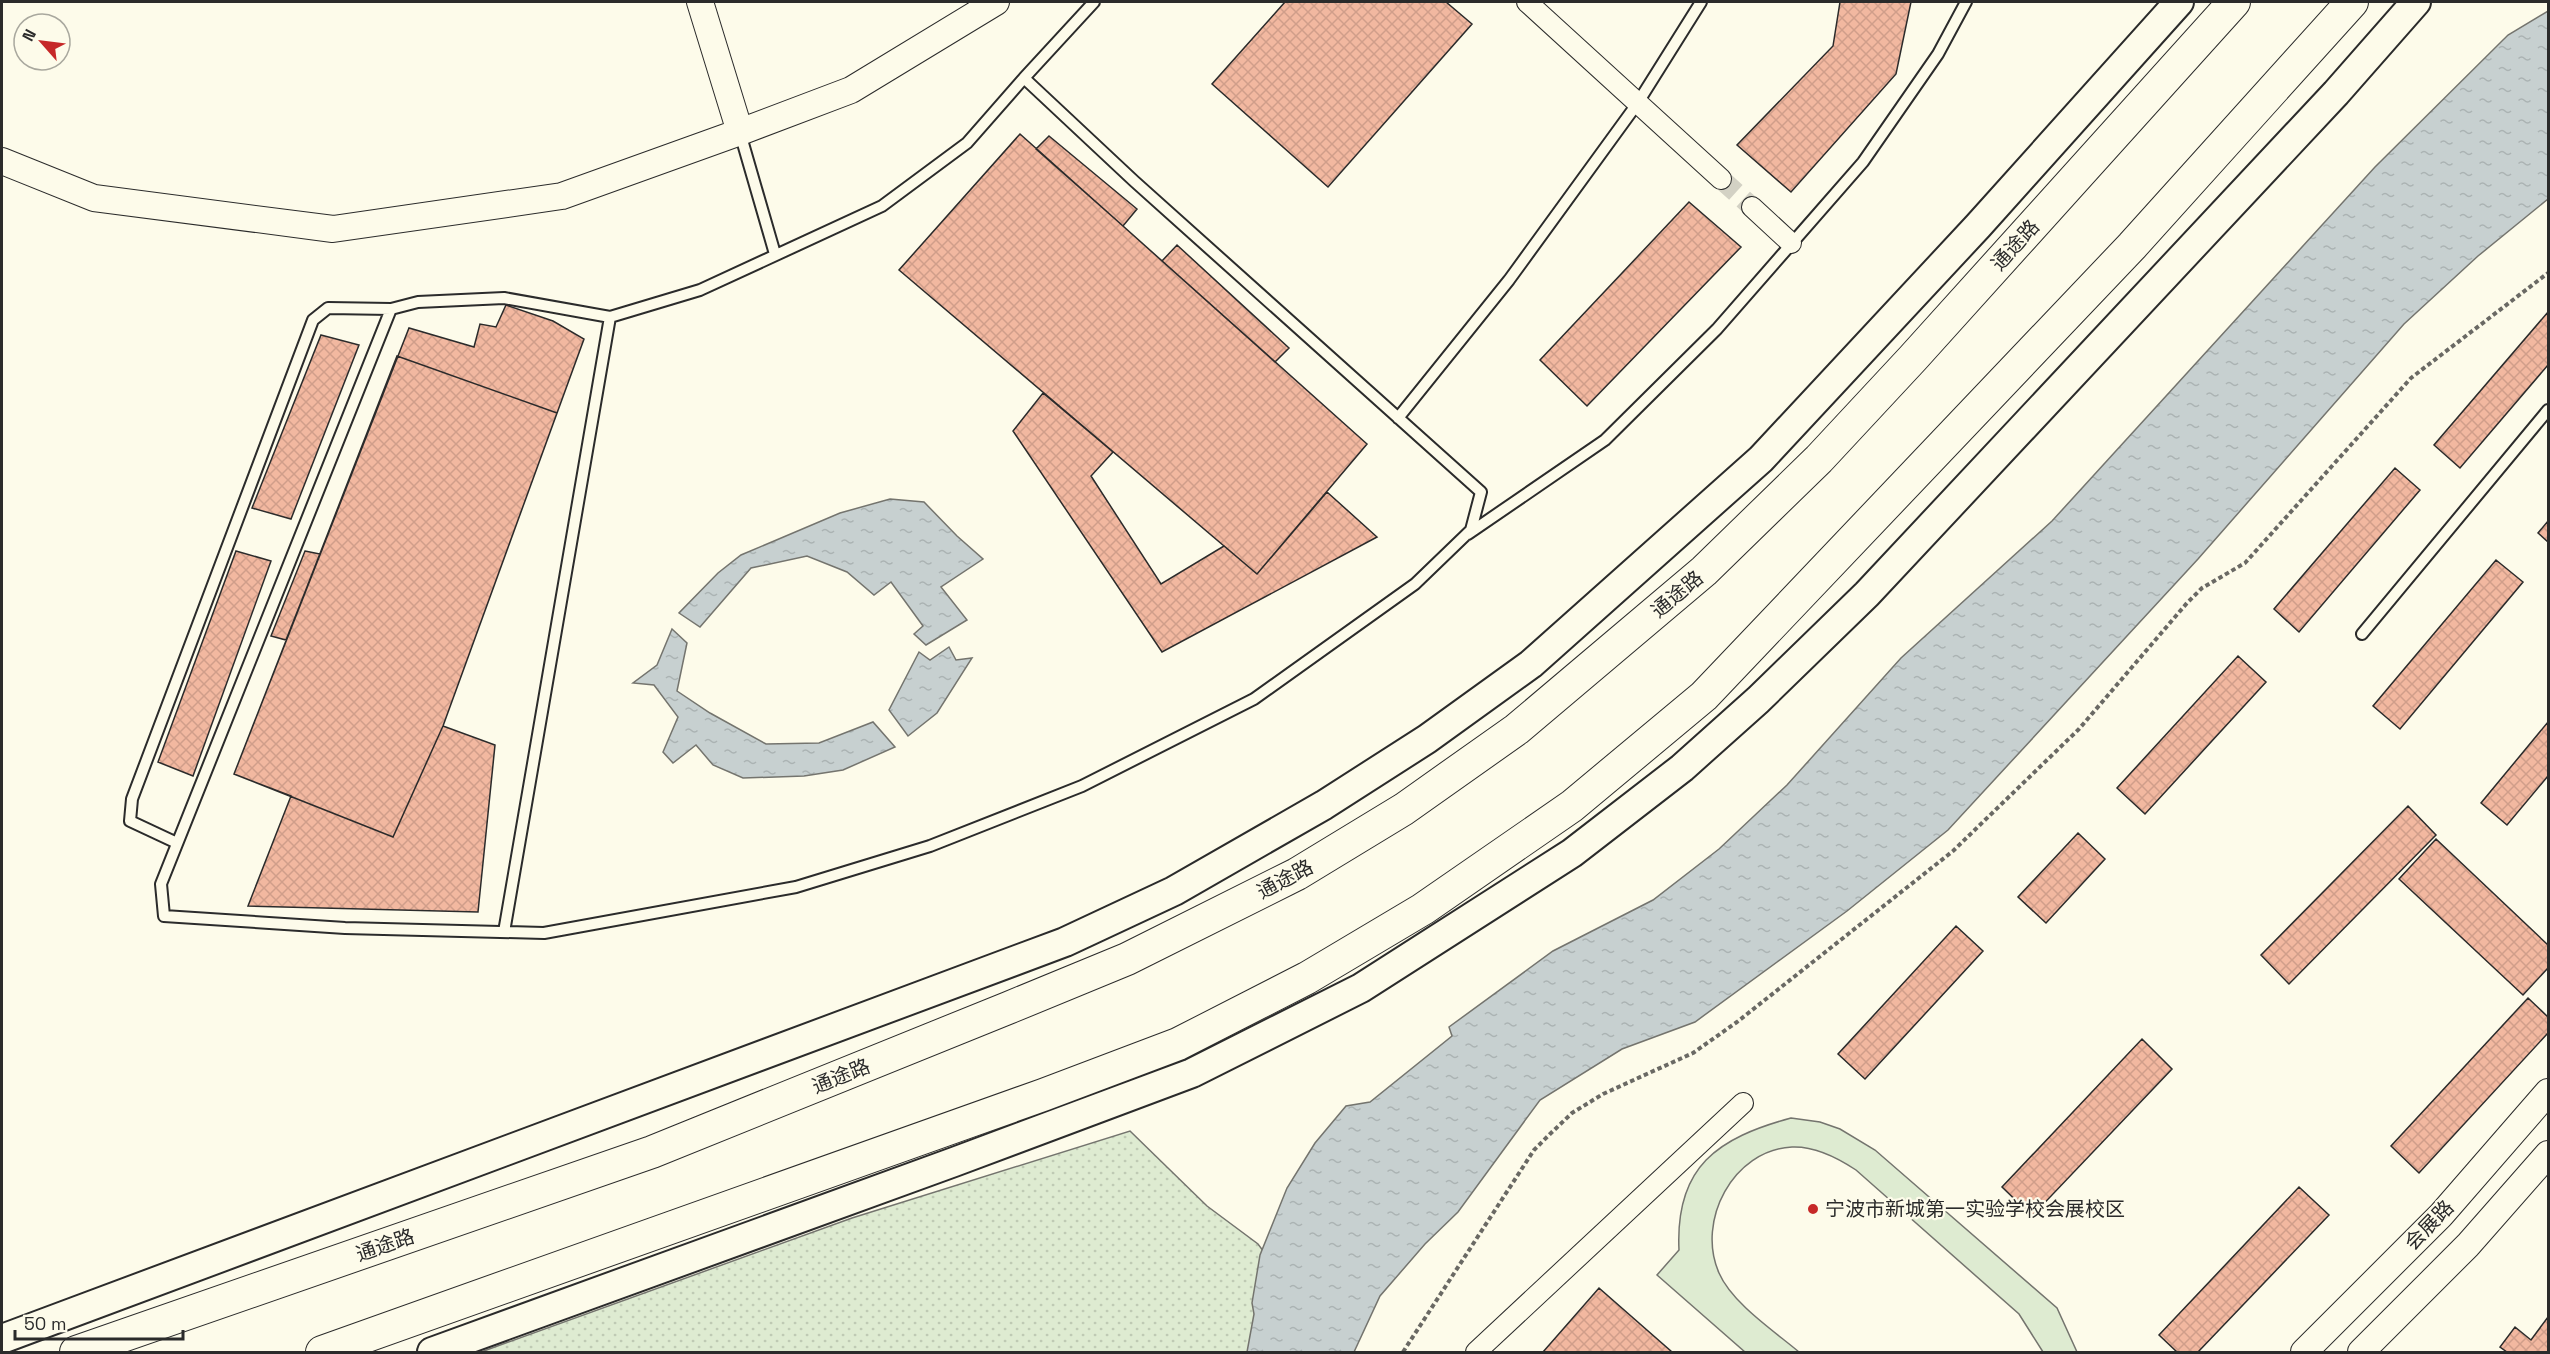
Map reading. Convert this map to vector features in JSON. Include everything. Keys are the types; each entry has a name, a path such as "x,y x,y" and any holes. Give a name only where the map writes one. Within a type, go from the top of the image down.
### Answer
{"main road":[{"path":"2,1339 1065,942 1174,891 1324,805 1426,739 1531,664 1761,459 1978,226 2179,2"},
{"name":"通途路","path":"76,1353 652,1152 1008,1008 1126,959 1287,880 1404,809 1517,729 1704,571 1811,467 1913,358 2234,2"},
{"path":"322,1353 1043,1095 1178,1044 1307,978 1423,909 1572,806 1704,696 2132,246 2352,2"},
{"path":"432,1353 1192,1073 1361,988 1572,853 1682,768 1758,700 1867,594 2336,93 2416,2"}],"street":[{"path":"700,2 740,132"},
{"path":"2,161 94,198 333,229 562,196 851,90 996,2"},
{"path":"1527,2 1721,179"},
{"path":"1752,207 1791,243"},
{"name":"会展路","path":"2304,1353 2441,1215 2548,1092"},
{"path":"1476,1353 1743,1103"},
{"name":"会展路","path":"2361,1353 2468,1245 2548,1154"}],"lane":[{"path":"177,843 130,821 132,799 313,320 328,308 391,309 418,302 504,298 610,317 700,290 882,206 967,143 1094,2"},
{"path":"1398,418 1509,280 1637,104 1701,2"},
{"path":"1463,537 1605,440 1717,329 1863,162 1938,54 1966,2"},
{"path":"391,309 161,884 164,916 345,928 544,933 796,887 930,846 1082,786 1254,699 1415,584 1471,530 1481,492 1134,181 1024,78"},
{"path":"740,132 775,254"},
{"path":"504,932 610,317"},
{"path":"2362,634 2548,410"}],"path":[{"path":"1403,1353 1534,1150 1557,1126 1572,1113 1603,1094 1693,1053 1737,1022 1953,852 2079,729 2202,588 2245,563 2411,378 2548,273"}],"green space":[{"path":"1791,1118 1820,1122 1840,1129 1875,1150 2057,1308 2077,1352 2043,1352 2019,1314 1856,1170 1842,1161 1809,1148 1792,1147 1771,1151 1752,1161 1737,1174 1716,1211 1712,1232 1713,1253 1725,1284 1743,1306 1799,1352 1745,1352 1657,1275 1679,1250 1680,1221 1685,1197 1693,1177 1706,1160 1722,1146 1742,1135"},
{"path":"1130,1131 1207,1206 1258,1244 1339,1352 481,1352 852,1218"}],"water":[{"path":"2548,11 2548,199 2478,256 2404,324 2198,559 1948,830 1847,911 1695,1022 1622,1049 1540,1100 1458,1212 1425,1244 1380,1296 1354,1352 1247,1352 1254,1314 1252,1303 1260,1255 1287,1188 1315,1143 1346,1106 1370,1102 1452,1036 1449,1027 1553,951 1653,900 1719,849 1787,785 1901,658 2052,521 2375,167 2508,35"},
{"path":"890,499 924,502 983,559 941,587 967,620 926,645 914,634 923,626 891,582 874,595 847,572 807,556 751,568 700,627 679,613 718,573 741,555 840,513"},
{"path":"672,629 687,643 677,691 710,713 766,744 819,743 873,722 895,747 843,770 804,776 743,778 713,765 696,745 673,763 663,752 678,717 654,685 633,683 657,665"},
{"path":"949,647 956,660 972,658 937,713 908,736 889,710 919,652 930,660"}],"building":[{"path":"1285,2 1446,2 1472,24 1328,187 1212,84"},
{"path":"1840,2 1911,2 1896,74 1791,192 1737,145 1833,46"},
{"path":"1020,134 1367,444 1257,574 899,270"},
{"path":"1049,136 1137,209 1123,226 1036,149"},
{"path":"1689,202 1741,247 1587,406 1540,360"},
{"path":"1177,245 1289,348 1275,362 1162,261"},
{"path":"506,305 553,321 584,339 443,726 495,745 478,912 248,906 291,796 234,774 409,328 474,347 480,324 496,327"},
{"path":"2548,312 2548,365 2460,468 2434,445"},
{"path":"321,335 359,345 291,519 252,508"},
{"path":"397,356 557,413 443,726 393,837 234,774"},
{"path":"1043,393 1113,452 1091,476 1161,584 1224,546 1257,574 1327,492 1377,537 1162,652 1013,431"},
{"path":"2395,468 2420,490 2299,632 2274,609"},
{"path":"2548,521 2548,542 2538,533"},
{"path":"236,551 271,561 193,776 158,762"},
{"path":"305,551 320,554 286,640 271,636"},
{"path":"2496,560 2523,582 2400,729 2373,706"},
{"path":"2238,656 2266,682 2145,814 2117,788"},
{"path":"2548,722 2548,776 2507,825 2481,803"},
{"path":"2408,806 2436,835 2289,984 2261,955"},
{"path":"2078,833 2105,859 2046,923 2018,897"},
{"path":"2436,839 2548,945 2548,968 2523,995 2399,879"},
{"path":"1956,926 1983,951 1865,1079 1838,1054"},
{"path":"2528,998 2548,1017 2548,1033 2419,1173 2391,1146"},
{"path":"2142,1039 2172,1069 2032,1216 2002,1187"},
{"path":"2299,1187 2329,1215 2198,1352 2177,1352 2159,1335"},
{"path":"1599,1288 1672,1352 1543,1352"},
{"path":"2548,1317 2548,1352 2507,1352 2500,1347 2515,1327 2531,1340"}],"tunnel":[{"path":"1721,179 1752,207"}],"place":[{"name":"宁波市新城第一实验学校会展校区","path":"1813,1209"}]}
